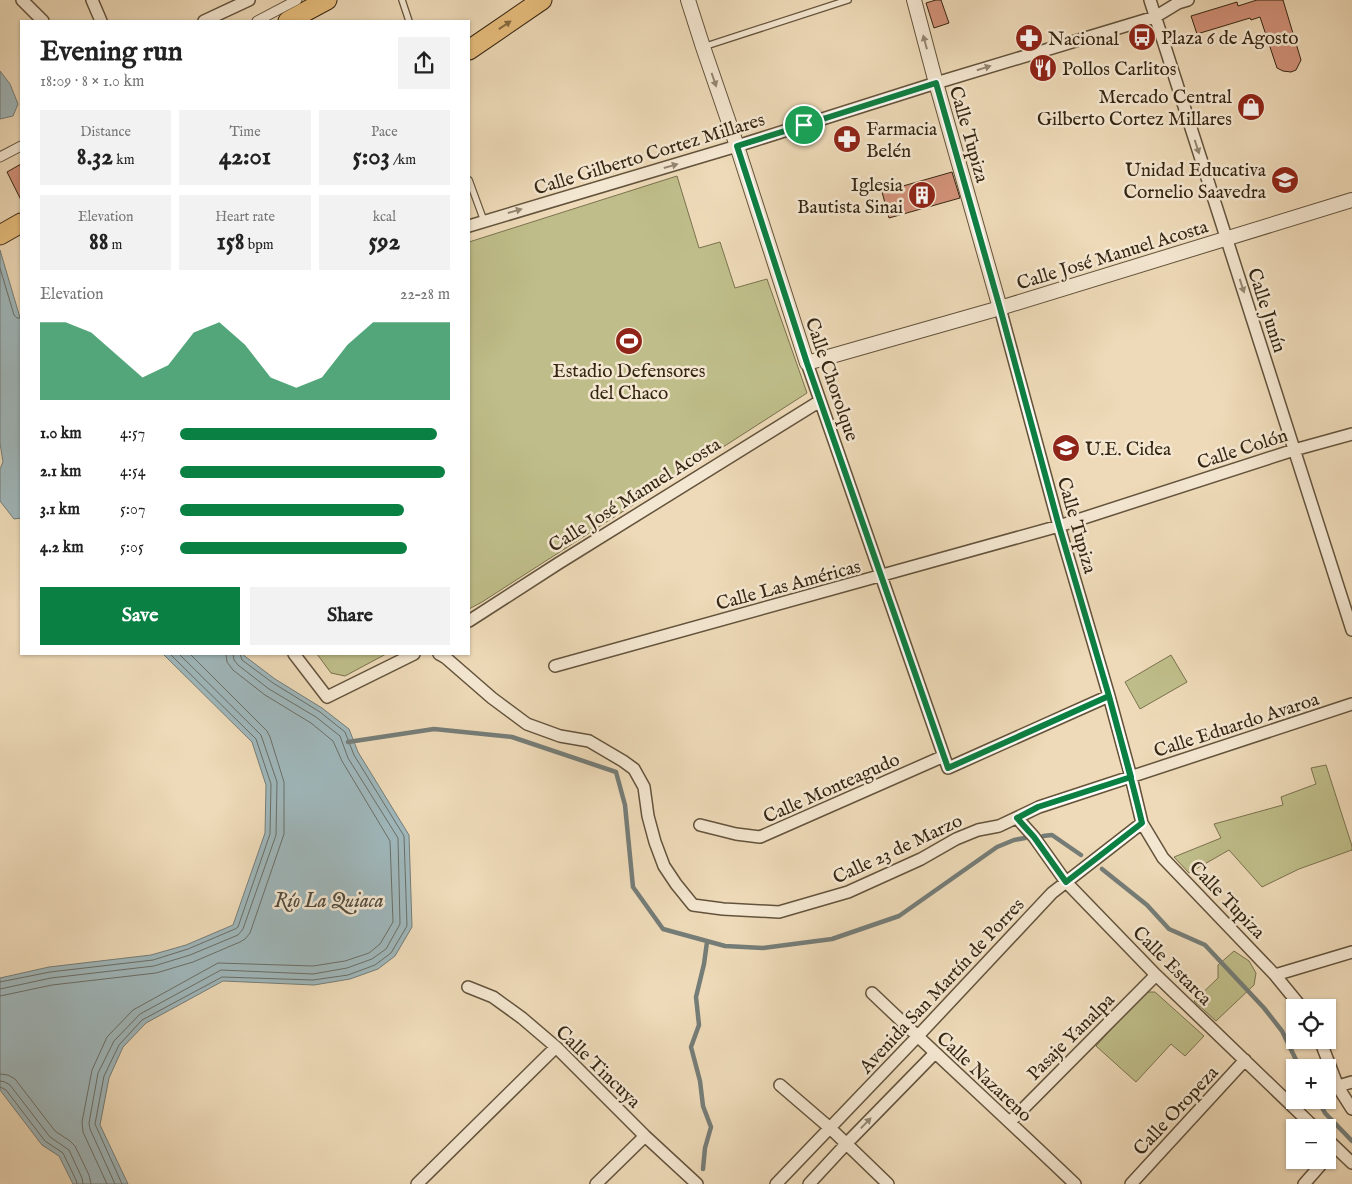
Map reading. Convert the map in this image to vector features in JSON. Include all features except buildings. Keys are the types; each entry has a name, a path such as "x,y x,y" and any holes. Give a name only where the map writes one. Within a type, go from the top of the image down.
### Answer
{"highway":[{"path":"290,20 327,0"},
{"path":"470,49 542,0"}],"street":[{"path":"22,0 41,20"},
{"path":"92,0 102,20"},
{"path":"206,20 248,0"},
{"path":"259,20 297,0"},
{"name":"Calle Chorolque","path":"688,0 807,363 948,768 1109,696"},
{"name":"Calle Tupiza","path":"914,0 1059,526 1109,696 1142,823 1163,858 1275,975 1295,999"},
{"name":"Calle Junín","path":"1150,0 1352,630"},
{"name":"Calle Gilberto Cortez Millares","path":"470,226 737,146 936,83 1155,17 1178,3 1188,0"},
{"path":"0,157 20,147"},
{"name":"Calle José Manuel Acosta","path":"807,363 1000,308 1352,200"},
{"name":"Calle José Manuel Acosta","path":"470,620 820,401"},
{"name":"Calle Colón","path":"1059,526 1294,450 1352,434"},
{"name":"Calle Las Américas","path":"555,666 1059,526"},
{"path":"295,655 327,697 412,655"},
{"name":"Calle 23 de Marzo","path":"441,655 492,698 527,724 560,736 589,741 634,769 644,787 648,816 664,866 692,905 779,912 848,892 978,830 999,826 1038,807 1131,777"},
{"name":"Calle Eduardo Avaroa","path":"1131,777 1352,704"},
{"name":"Calle Monteagudo","path":"700,825 736,834 760,837 944,756"},
{"name":"Calle Estarca","path":"1017,818 1034,837 1066,882 1156,975 1245,1060 1286,1093"},
{"name":"Avenida San Martín de Porres","path":"776,1184 918,1037 1052,893 1142,823"},
{"path":"1275,975 1352,952"},
{"name":"Pasaje Yanalpa","path":"1010,1122 1156,975"},
{"name":"Calle Tincuya","path":"468,987 493,997 522,1018 556,1047 645,1136 697,1184"},
{"name":"Calle Nazareno","path":"872,993 1075,1184"},
{"path":"417,1184 556,1047"},
{"path":"809,1184 846,1143 934,1053"},
{"name":"Calle Oropeza","path":"1131,1184 1245,1060"},
{"path":"1336,1087 1352,1082"},
{"path":"780,1086 830,1128 888,1184"},
{"path":"1336,1091 1352,1109"},
{"name":"Calle Estarca","path":"1300,1109 1308,1119"},
{"path":"596,1184 645,1136"},
{"path":"1336,1148 1352,1163"},
{"path":"1304,1184 1317,1169"}],"lane":[{"path":"402,0 409,20"},
{"path":"703,47 848,0"},
{"path":"470,183 484,220"}],"shaded area":[{"name":"Estadio Defensores del Chaco","path":"677,176 699,248 720,242 735,288 767,279 807,393 470,608 470,242"},
{"path":"318,655 384,655 345,676 331,673"},
{"path":"1171,655 1187,682 1140,709 1125,682"},
{"path":"1326,765 1352,850 1299,869 1262,887 1229,850 1189,873 1174,857 1221,838 1214,824 1283,805 1281,797 1316,784 1311,768"},
{"path":"1234,951 1249,961 1256,973 1254,985 1216,1021 1194,1001 1218,978 1218,965"},
{"path":"1145,992 1155,992 1204,1036 1185,1056 1171,1044 1136,1082 1096,1046"}],"water":[{"path":"0,71 10,84 18,104 13,116 0,119"},
{"path":"0,250 20,318 20,518 14,519 0,501 0,469 3,462 0,443"},
{"name":"Río La Quiaca","path":"164,655 243,655 275,679 322,708 349,729 358,752 409,835 412,927 395,956 378,969 350,979 314,985 223,981 146,1023 123,1047 109,1078 100,1125 128,1184 73,1184 59,1156 42,1145 0,1090 0,978 49,967 151,955 186,945 233,925 265,833 266,785 252,742"}],"waterway":[{"path":"348,742 434,729 512,737 616,772 625,805 633,887 663,929 725,946 763,948 832,939 899,916 997,847 1025,838"},
{"path":"1043,836 1052,835 1081,855"},
{"path":"1102,869 1147,905 1169,929 1205,945 1264,1008 1282,1031 1296,1059"},
{"path":"703,1169 705,1148 711,1127 703,1106 700,1081 691,1047 699,1025 696,997 707,942"},
{"path":"1323,1109 1352,1141"}],"place":[{"name":"Plaza 6 de Agosto","path":"1142,37"},
{"name":"Nacional","path":"1029,38"},
{"name":"Pollos Carlitos","path":"1043,68"},
{"name":"Mercado Central Gilberto Cortez Millares","path":"1251,107"},
{"name":"Farmacia Belén","path":"847,139"},
{"name":"Unidad Educativa Cornelio Saavedra","path":"1285,180"},
{"name":"Iglesia Bautista Sinai","path":"922,195"},
{"name":"Estadio Defensores del Chaco","path":"629,341"},
{"name":"U.E. Cidea","path":"1066,448"}],"route":[{"path":"804,125 737,146 807,363 948,768 1109,696 1120,736 1131,777 1142,823 1066,882 1034,837 1017,818 1038,807 1131,777 1109,696 1059,526 936,83 804,125"}]}
